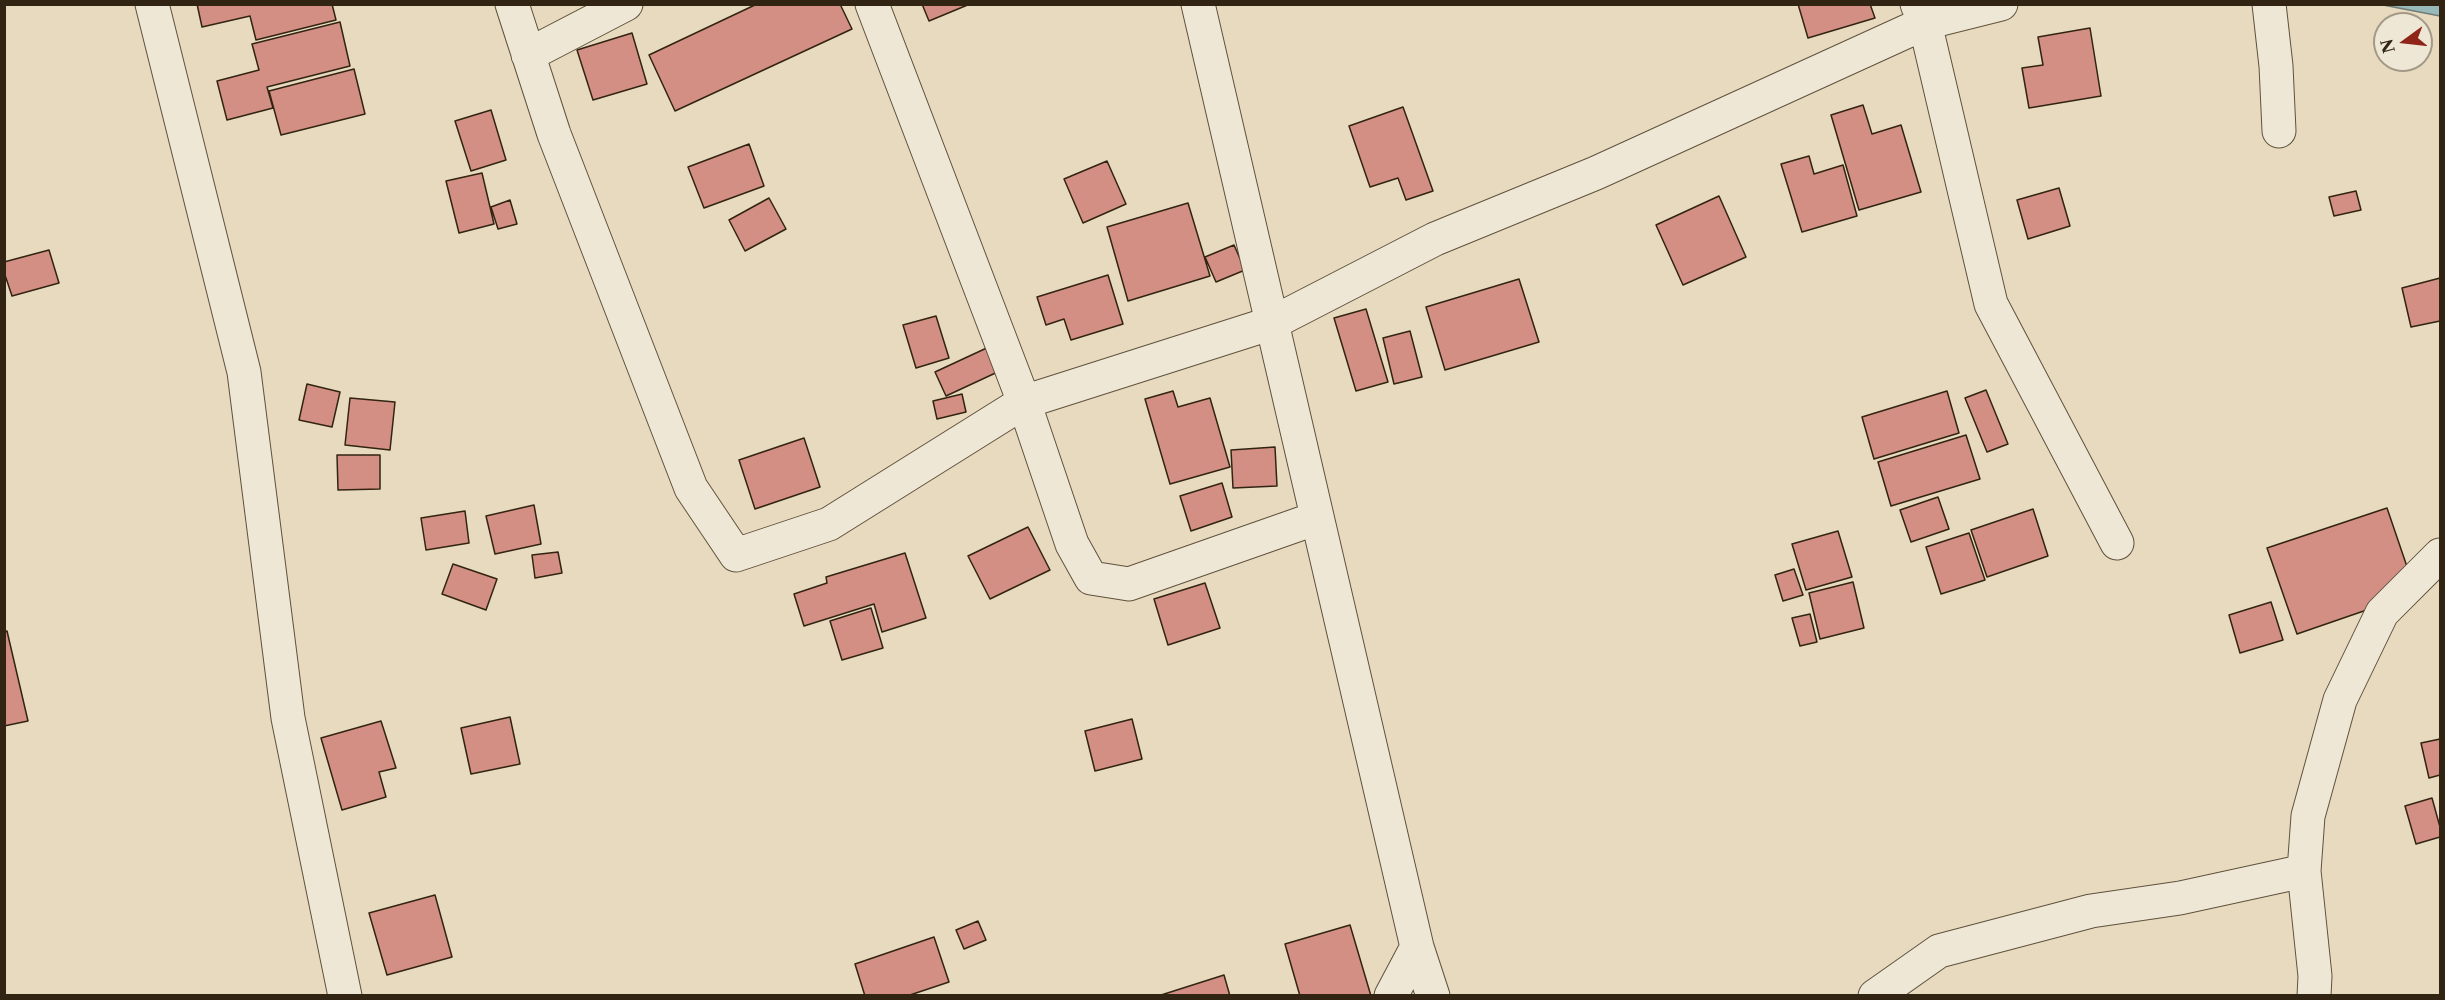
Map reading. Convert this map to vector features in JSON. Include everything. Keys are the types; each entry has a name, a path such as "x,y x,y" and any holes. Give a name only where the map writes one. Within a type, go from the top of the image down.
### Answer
{"street":[{"path":"152,4 244,372 288,718 345,996"},
{"path":"512,4 554,134 691,488 736,555 829,524 1024,402 1272,323 1434,239 1596,173 1921,14 2001,4"},
{"path":"528,55 626,4"},
{"path":"872,4 1024,402 1072,544 1091,578 1129,584 1317,518"},
{"path":"1198,4 1417,947 1432,996"},
{"path":"2269,4 2277,66 2279,131"},
{"path":"1921,14 1991,304 2116,543"},
{"path":"2314,996 2315,976 2304,871 2308,816 2340,700 2382,613 2440,555"},
{"path":"1875,996 1939,951 2091,911 2180,898 2304,871"},
{"path":"1391,996 1417,947"}],"water":[{"path":"2383,5 2440,5 2440,16 2433,15 2433,12 2419,12"}],"building":[{"path":"197,4 332,4 336,20 256,40 250,16 202,27"},
{"path":"757,4 840,4 852,29 675,111 649,55"},
{"path":"922,4 970,4 929,21"},
{"path":"1798,4 1870,4 1875,18 1808,38"},
{"path":"340,22 350,66 267,87 273,108 227,120 217,81 259,70 252,44"},
{"path":"2090,28 2101,96 2029,108 2022,68 2043,65 2038,37"},
{"path":"632,33 647,84 593,100 577,50"},
{"path":"354,69 365,114 281,135 269,91"},
{"path":"1863,105 1872,134 1901,125 1921,192 1859,210 1831,115"},
{"path":"1403,107 1433,191 1406,200 1398,178 1370,187 1349,126"},
{"path":"491,110 506,160 471,171 455,121"},
{"path":"749,144 764,186 704,208 688,167"},
{"path":"1809,156 1814,174 1843,165 1857,216 1802,232 1781,164"},
{"path":"1107,161 1126,204 1083,223 1064,179"},
{"path":"482,173 494,224 459,233 446,181"},
{"path":"2059,188 2070,226 2028,239 2017,200"},
{"path":"2356,191 2361,210 2334,216 2329,197"},
{"path":"1719,196 1746,257 1683,285 1656,225"},
{"path":"769,198 786,229 745,251 729,220"},
{"path":"510,200 517,224 498,229 491,207"},
{"path":"1188,203 1210,276 1128,301 1107,227"},
{"path":"1234,245 1245,270 1216,282 1205,257"},
{"path":"49,250 59,283 12,296 4,272 4,262"},
{"path":"1108,275 1123,324 1071,340 1064,319 1046,325 1037,297"},
{"path":"2440,278 2440,321 2411,327 2402,288"},
{"path":"1519,279 1539,342 1445,370 1426,307"},
{"path":"1366,309 1388,382 1356,391 1334,318"},
{"path":"936,316 949,358 916,368 903,325"},
{"path":"1410,331 1422,377 1394,384 1383,338"},
{"path":"1006,339 1017,363 946,396 935,372"},
{"path":"307,384 340,392 332,427 299,420"},
{"path":"1986,390 2008,444 1987,452 1965,398"},
{"path":"1173,391 1178,407 1210,398 1230,467 1170,484 1145,399"},
{"path":"1947,391 1959,433 1874,459 1862,417"},
{"path":"962,394 966,412 937,419 933,401"},
{"path":"350,398 395,402 390,450 345,445"},
{"path":"1966,435 1980,479 1891,506 1878,462"},
{"path":"804,438 820,487 755,509 739,460"},
{"path":"1275,447 1277,486 1233,488 1231,450"},
{"path":"337,455 380,455 380,489 338,490"},
{"path":"1222,483 1232,517 1191,531 1180,496"},
{"path":"1938,497 1949,529 1911,542 1900,510"},
{"path":"534,505 541,544 495,554 486,516"},
{"path":"2387,508 2416,593 2297,634 2267,548"},
{"path":"2033,509 2048,556 1987,577 1971,530"},
{"path":"465,511 469,543 426,550 421,518"},
{"path":"1028,527 1050,570 990,599 968,556"},
{"path":"1838,531 1852,577 1806,590 1792,544"},
{"path":"1969,533 1985,580 1941,594 1926,547"},
{"path":"558,552 562,573 535,578 532,555"},
{"path":"905,553 926,618 882,632 874,604 804,626 794,594 827,583 826,577"},
{"path":"453,564 497,579 486,610 442,594"},
{"path":"1794,569 1803,595 1783,601 1775,575"},
{"path":"1853,582 1864,628 1820,639 1809,593"},
{"path":"1205,583 1220,628 1168,645 1154,599"},
{"path":"2271,602 2283,640 2240,653 2229,615"},
{"path":"871,608 883,648 842,660 830,621"},
{"path":"1810,614 1817,642 1800,646 1792,618"},
{"path":"7,631 28,721 4,726 4,632"},
{"path":"510,717 520,764 471,774 461,728"},
{"path":"1132,719 1142,759 1095,771 1085,731"},
{"path":"381,721 396,768 379,772 386,797 342,810 321,738"},
{"path":"2440,739 2440,775 2429,778 2421,743"},
{"path":"2432,798 2440,827 2440,837 2416,844 2405,806"},
{"path":"435,895 452,957 387,975 369,913"},
{"path":"978,921 986,940 964,949 956,930"},
{"path":"1350,925 1371,996 1300,996 1285,944"},
{"path":"934,937 949,982 907,996 865,996 855,964"},
{"path":"1224,975 1230,996 1158,996"}]}
